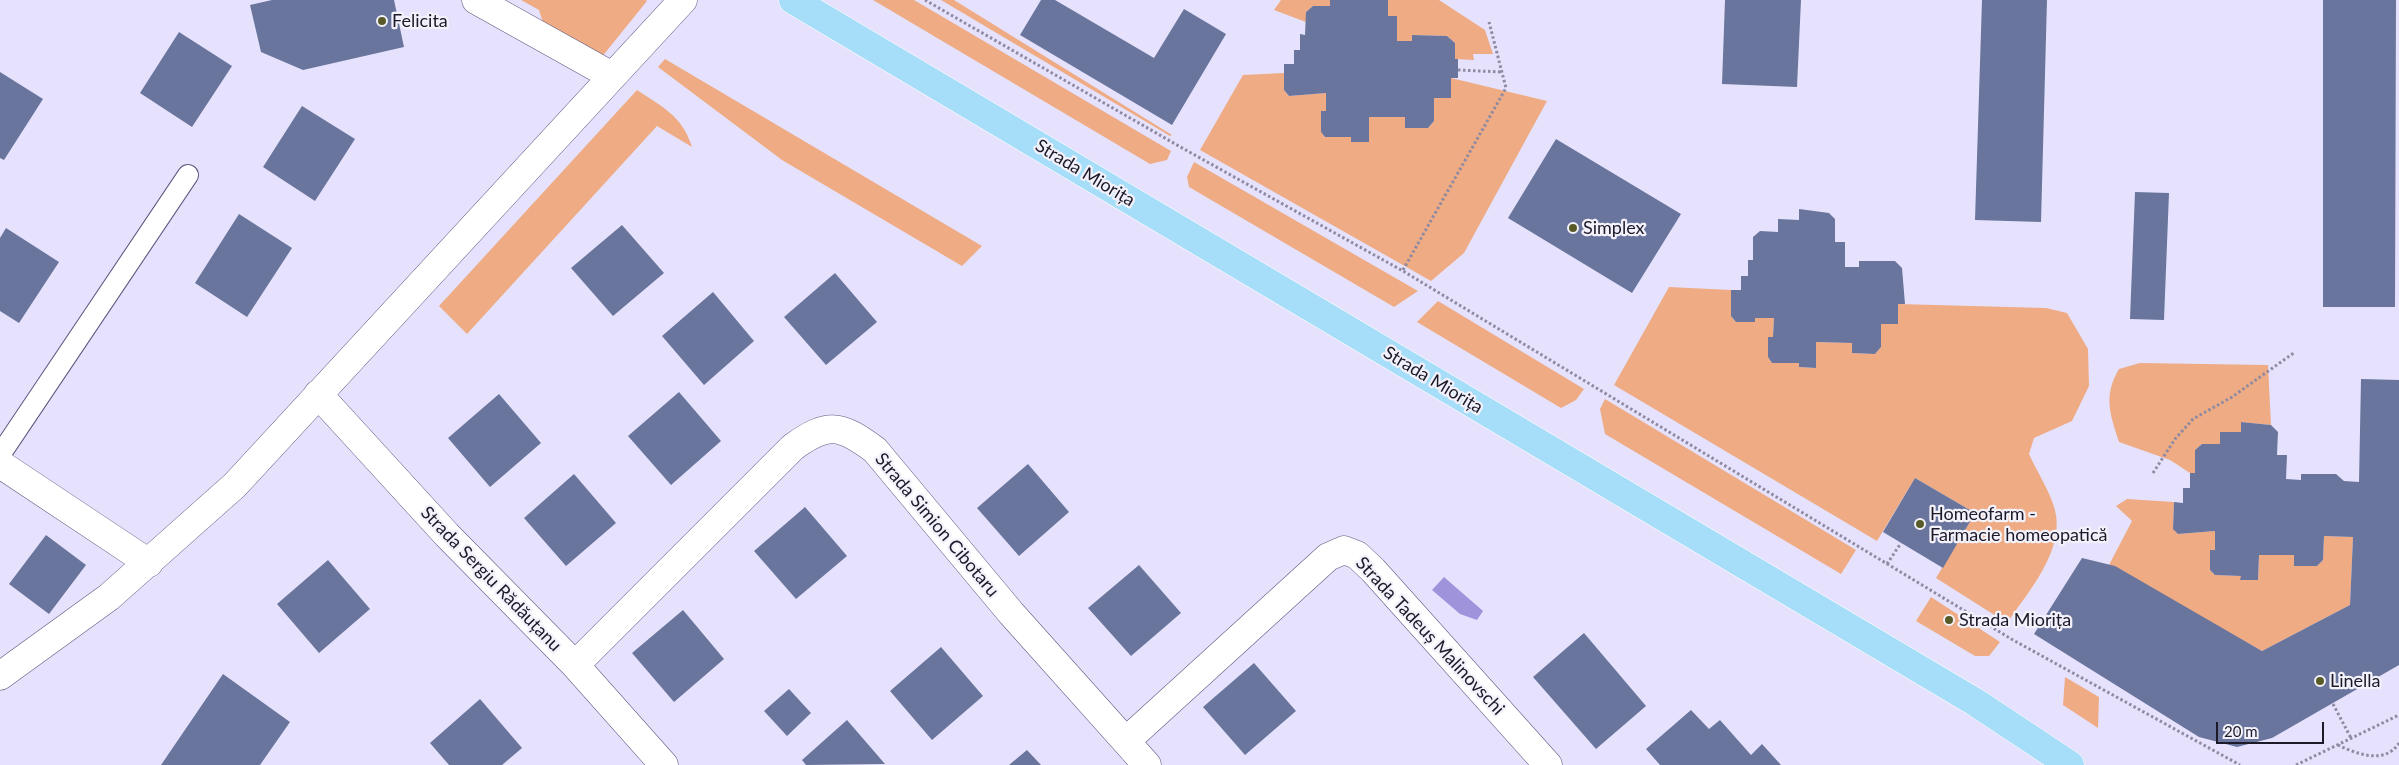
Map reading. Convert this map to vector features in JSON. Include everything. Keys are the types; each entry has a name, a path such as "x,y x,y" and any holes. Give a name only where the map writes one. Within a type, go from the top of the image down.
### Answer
{"main road":[{"name":"Strada Miorița","path":"793,0 1975,702 2070,765"}],"street":[{"path":"476,0 612,76"},
{"path":"0,676 109,598 235,485 683,0"},
{"name":"Strada Sergiu Rădăuțanu","path":"318,394 447,534 575,665 664,765"},
{"name":"Strada Simion Cibotaru","path":"575,665 793,447 814,432 834,428 860,439 875,450 1011,613 1147,765"},
{"path":"0,464 149,563"},
{"name":"Strada Tadeuș Malinovschi","path":"1126,741 1328,557 1344,550 1357,555 1373,570 1548,765"}],"lane":[{"path":"0,455 188,175"}],"path":[{"path":"925,0 1184,149 1403,271 2013,640 2240,765"},
{"path":"1403,271 1506,88 1489,22"},
{"path":"1458,70 1502,72"},
{"path":"2154,473 2175,439 2193,419 2232,397 2295,352"},
{"path":"1887,564 1901,543"},
{"path":"2333,704 2351,738"},
{"path":"2296,765 2399,714"},
{"path":"2338,744 2362,756 2382,757 2396,749 2399,743"}],"shaded area":[{"path":"521,0 647,1 601,58 545,29 539,10"},
{"path":"873,0 914,0 1171,151 1167,160 1150,164"},
{"path":"941,0 954,0 1172,135 1170,136"},
{"path":"1281,0 1330,0 1330,6 1313,6 1306,12 1306,22 1274,10"},
{"path":"1388,0 1439,0 1485,30 1493,54 1473,54 1474,60 1455,59 1455,43 1447,36 1412,35 1412,41 1397,41 1397,16 1388,16"},
{"path":"665,59 982,246 962,266 782,160 658,67"},
{"path":"1284,73 1284,90 1289,96 1326,93 1326,111 1321,112 1321,132 1325,137 1369,117 1405,117 1405,128 1428,128 1434,121 1434,98 1451,98 1451,78 1547,101 1464,253 1431,281 1200,150 1243,75"},
{"path":"637,90 677,119 688,136 692,147 657,126 467,334 439,306"},
{"path":"1194,162 1418,291 1394,307 1189,187 1187,177"},
{"path":"1669,287 1731,290 1731,316 1736,322 1755,322 1755,318 1774,318 1773,337 1768,337 1768,357 1772,363 1799,363 1799,367 1816,368 1816,342 1852,343 1852,353 1875,354 1881,347 1881,324 1898,324 1898,304 2046,308 2067,313 2088,349 2089,386 2072,421 2034,438 2029,454 2053,503 2057,525 2055,540 2043,570 2007,623 1936,578 1975,513 1915,478 1877,541 1614,385"},
{"path":"1438,301 1584,389 1576,400 1561,408 1417,322"},
{"path":"2140,363 2268,365 2271,425 2241,422 2241,432 2220,432 2220,444 2202,444 2195,450 2195,473 2190,473 2170,460 2119,442 2111,414 2111,388 2119,369"},
{"path":"1605,399 1856,550 1841,574 1605,434 1600,409"},
{"path":"2127,499 2174,502 2173,528 2178,534 2215,531 2215,550 2210,550 2210,570 2215,575 2241,576 2241,580 2258,580 2259,555 2294,555 2294,566 2317,566 2323,560 2324,536 2353,537 2350,605 2262,651 2109,565 2132,521 2116,506"},
{"path":"1444,577 1483,611 1477,620 1460,614 1432,590"},
{"path":"1931,597 2000,642 1989,656 1975,656 1916,621"},
{"path":"2065,677 2099,697 2098,728 2063,705"}],"building":[{"path":"272,0 394,0 404,47 303,70 261,52 250,5"},
{"path":"1041,0 1055,0 1154,58 1184,9 1226,34 1172,125 1020,35"},
{"path":"1330,0 1388,0 1388,16 1397,16 1397,41 1412,41 1412,35 1447,36 1455,43 1455,59 1458,59 1458,78 1451,78 1451,98 1434,98 1434,121 1428,128 1405,128 1405,117 1369,117 1369,142 1351,142 1351,137 1325,137 1321,132 1321,111 1326,111 1326,93 1289,96 1284,90 1284,64 1294,64 1294,50 1300,50 1300,34 1305,35 1306,12 1313,6 1330,6"},
{"path":"1725,0 1801,0 1797,87 1722,84"},
{"path":"1982,0 2047,0 2041,222 1975,220"},
{"path":"2323,0 2396,0 2395,307 2323,307"},
{"path":"179,32 232,66 192,127 140,93"},
{"path":"0,72 43,99 4,160 0,158"},
{"path":"302,106 355,139 315,201 263,167"},
{"path":"1556,139 1681,214 1632,293 1508,218"},
{"path":"2135,192 2169,193 2164,320 2130,319"},
{"path":"1799,209 1829,213 1835,219 1835,242 1845,242 1845,267 1859,267 1859,261 1895,261 1902,268 1905,304 1898,304 1898,324 1881,324 1881,347 1875,354 1852,353 1852,343 1816,342 1816,368 1799,367 1799,363 1772,363 1768,357 1768,337 1773,337 1774,318 1755,318 1755,322 1736,322 1731,316 1731,290 1741,290 1741,276 1748,276 1748,260 1753,260 1753,237 1760,231 1778,232 1778,219 1799,220"},
{"path":"239,214 292,248 247,317 195,283"},
{"path":"622,225 664,273 613,316 571,268"},
{"path":"6,228 59,262 19,323 0,311 0,238"},
{"path":"835,273 877,322 826,365 784,317"},
{"path":"713,292 754,341 704,385 662,336"},
{"path":"2361,379 2399,380 2399,665 2272,738 2237,747 2199,737 2034,634 2082,558 2115,566 2262,651 2350,605 2353,537 2324,536 2323,560 2317,566 2294,566 2294,555 2259,555 2258,580 2240,580 2241,576 2215,575 2210,570 2210,550 2215,550 2215,531 2178,534 2173,529 2174,502 2183,503 2183,488 2190,488 2190,473 2195,473 2195,450 2202,444 2220,444 2220,432 2241,432 2241,422 2271,425 2278,432 2277,455 2287,455 2286,479 2301,480 2301,474 2336,474 2344,481 2359,482"},
{"path":"679,392 721,441 671,485 628,436"},
{"path":"499,394 541,443 490,487 448,438"},
{"path":"1028,464 1069,512 1019,556 977,508"},
{"path":"574,474 616,523 566,566 524,518"},
{"path":"1915,478 1975,513 1943,568 1883,532"},
{"path":"805,507 847,556 796,599 754,551"},
{"path":"46,535 86,565 49,614 9,584"},
{"path":"328,560 370,609 319,653 277,604"},
{"path":"1139,565 1181,613 1131,656 1088,608"},
{"path":"683,610 724,659 674,702 632,653"},
{"path":"1584,633 1646,706 1596,749 1533,677"},
{"path":"941,647 983,696 932,740 890,691"},
{"path":"1254,663 1296,711 1245,755 1203,707"},
{"path":"223,674 290,722 260,765 161,765"},
{"path":"789,689 811,713 787,736 764,711"},
{"path":"480,699 522,748 502,765 449,765 430,743"},
{"path":"1691,710 1709,729 1720,720 1751,755 1762,744 1781,765 1660,765 1646,749"},
{"path":"847,720 885,764 806,765 802,760"},
{"path":"1027,750 1041,765 1009,765"}],"place":[{"name":"Felicita","path":"382,21"},
{"name":"Simplex","path":"1573,228"},
{"name":"Homeofarm - Farmacie homeopatică","path":"1920,524"},
{"name":"Strada Miorița","path":"1949,620"},
{"name":"Linella","path":"2320,681"}]}
